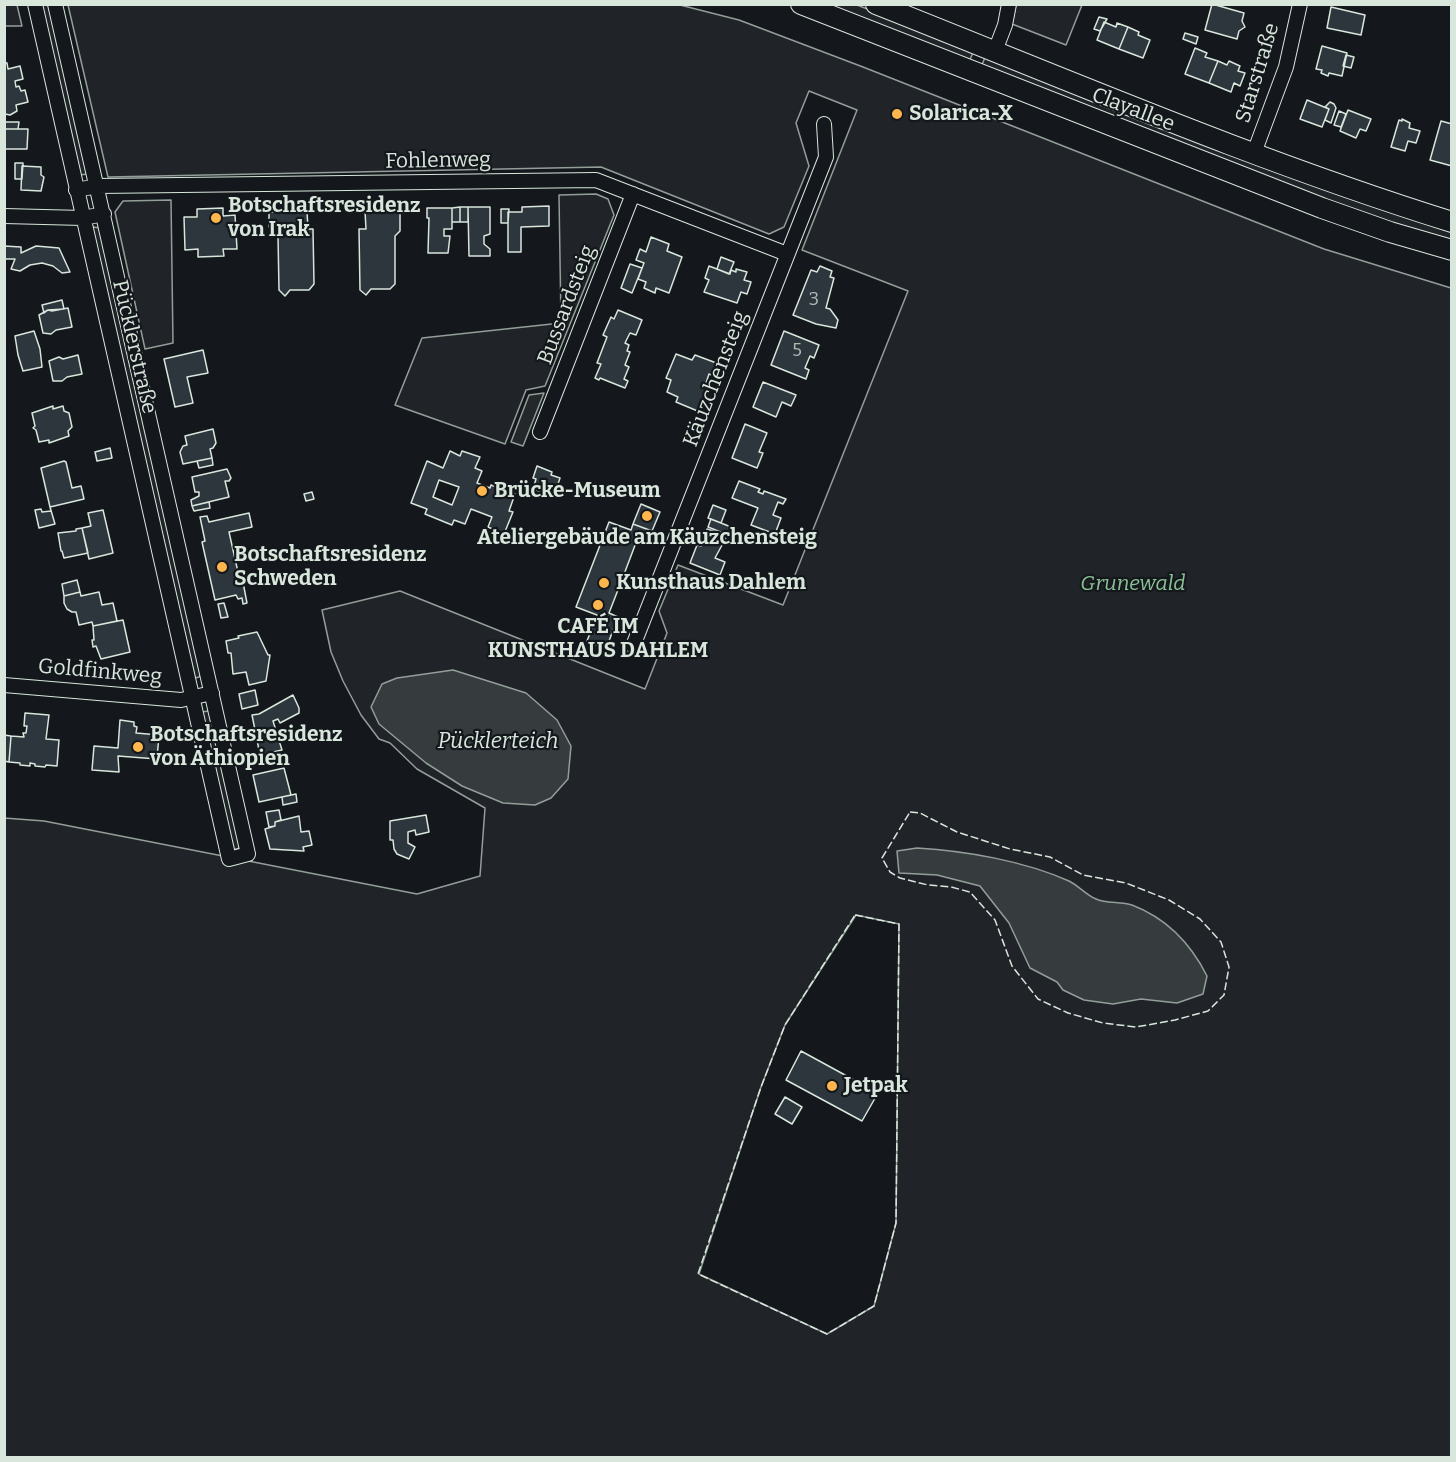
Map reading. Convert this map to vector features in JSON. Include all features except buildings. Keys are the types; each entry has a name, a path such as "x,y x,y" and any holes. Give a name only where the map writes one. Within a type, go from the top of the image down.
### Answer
{"main road":[{"name":"Clayallee","path":"801,4 1322,208 1390,232 1452,250"},
{"name":"Clayallee","path":"876,4 1254,153 1384,201 1452,222"}],"street":[{"name":"Pücklerstraße","path":"34,4 228,859 248,854 55,4"},
{"path":"995,51 1005,25 1009,4"},
{"name":"Starstraße","path":"1254,153 1286,67 1300,4"},
{"name":"Käuzchensteig","path":"633,646 826,157 824,124"},
{"name":"Fohlenweg","path":"76,190 98,186 596,180 787,254"},
{"name":"Bussardsteig","path":"540,432 633,194"},
{"path":"4,216 83,218 104,214"},
{"name":"Goldfinkweg","path":"4,686 181,700 192,698"},
{"path":"192,698 212,693"}],"green space":[{"path":"1016,4 1082,5 1066,45 1012,24"},
{"path":"4,5 17,5 22,26 5,26"},
{"path":"41,5 48,5 57,35 87,174 80,175"},
{"name":"Grunewald","path":"68,5 680,5 739,20 1324,249 1451,288 1451,1457 5,1457 4,818 44,821 417,894 480,876 485,808 417,769 390,743 379,739 361,715 343,681 331,652 322,610 400,591 645,689 667,633 659,611 678,565 783,605 908,291 802,250 857,110 809,91 796,123 809,166 784,227 769,234 601,167 108,177","holes":["856,915 899,924 896,1223 874,1306 827,1334 699,1274 761,1087 785,1025"]},
{"path":"819,5 857,5 974,50 969,62"},
{"path":"986,55 1451,229 1451,243 1342,208 981,67"},
{"path":"596,194 608,199 614,215 545,386 526,390 505,444 395,405 422,338 561,323 559,195"},
{"path":"171,200 173,343 145,349 115,212 123,201"},
{"path":"93,227 100,228 201,674 195,678 92,229"},
{"path":"209,711 240,848 232,850 201,712"}],"shaded area":[{"path":"544,393 523,446 511,442 529,395"}],"water":[{"name":"Pücklerteich","path":"453,670 526,693 557,720 571,746 568,779 551,798 535,805 503,803 462,786 426,763 379,724 371,707 382,684 397,678"},
{"path":"917,848 975,854 1033,868 1069,881 1096,899 1128,904 1144,910 1176,933 1201,964 1207,976 1203,994 1177,1003 1141,999 1113,1004 1084,1000 1063,990 1057,982 1030,968 1009,923 980,886 937,875 899,873 897,851"}],"fence":[{"path":"910,812 920,813 957,832 1010,849 1050,857 1083,875 1126,883 1169,900 1200,919 1221,942 1229,967 1224,995 1208,1011 1136,1027 1103,1023 1068,1013 1038,999 1012,966 995,920 970,892 951,887 928,885 900,878 890,872 882,858 910,812"},
{"path":"855,915 899,924 896,1223 874,1306 827,1334 698,1274 761,1087 785,1025 855,915"}],"place":[{"name":"Solarica-X","path":"897,114"},
{"name":"Botschaftsresidenz von Irak","path":"216,218"},
{"name":"Brücke-Museum","path":"482,491"},
{"name":"Ateliergebäude am Käuzchensteig","path":"647,516"},
{"name":"Botschaftsresidenz Schweden","path":"222,567"},
{"name":"Kunsthaus Dahlem","path":"604,583"},
{"name":"CAFÉ IM KUNSTHAUS DAHLEM","path":"598,605"},
{"name":"Botschaftsresidenz von Äthiopien","path":"138,747"},
{"name":"Jetpak","path":"832,1086"}]}
